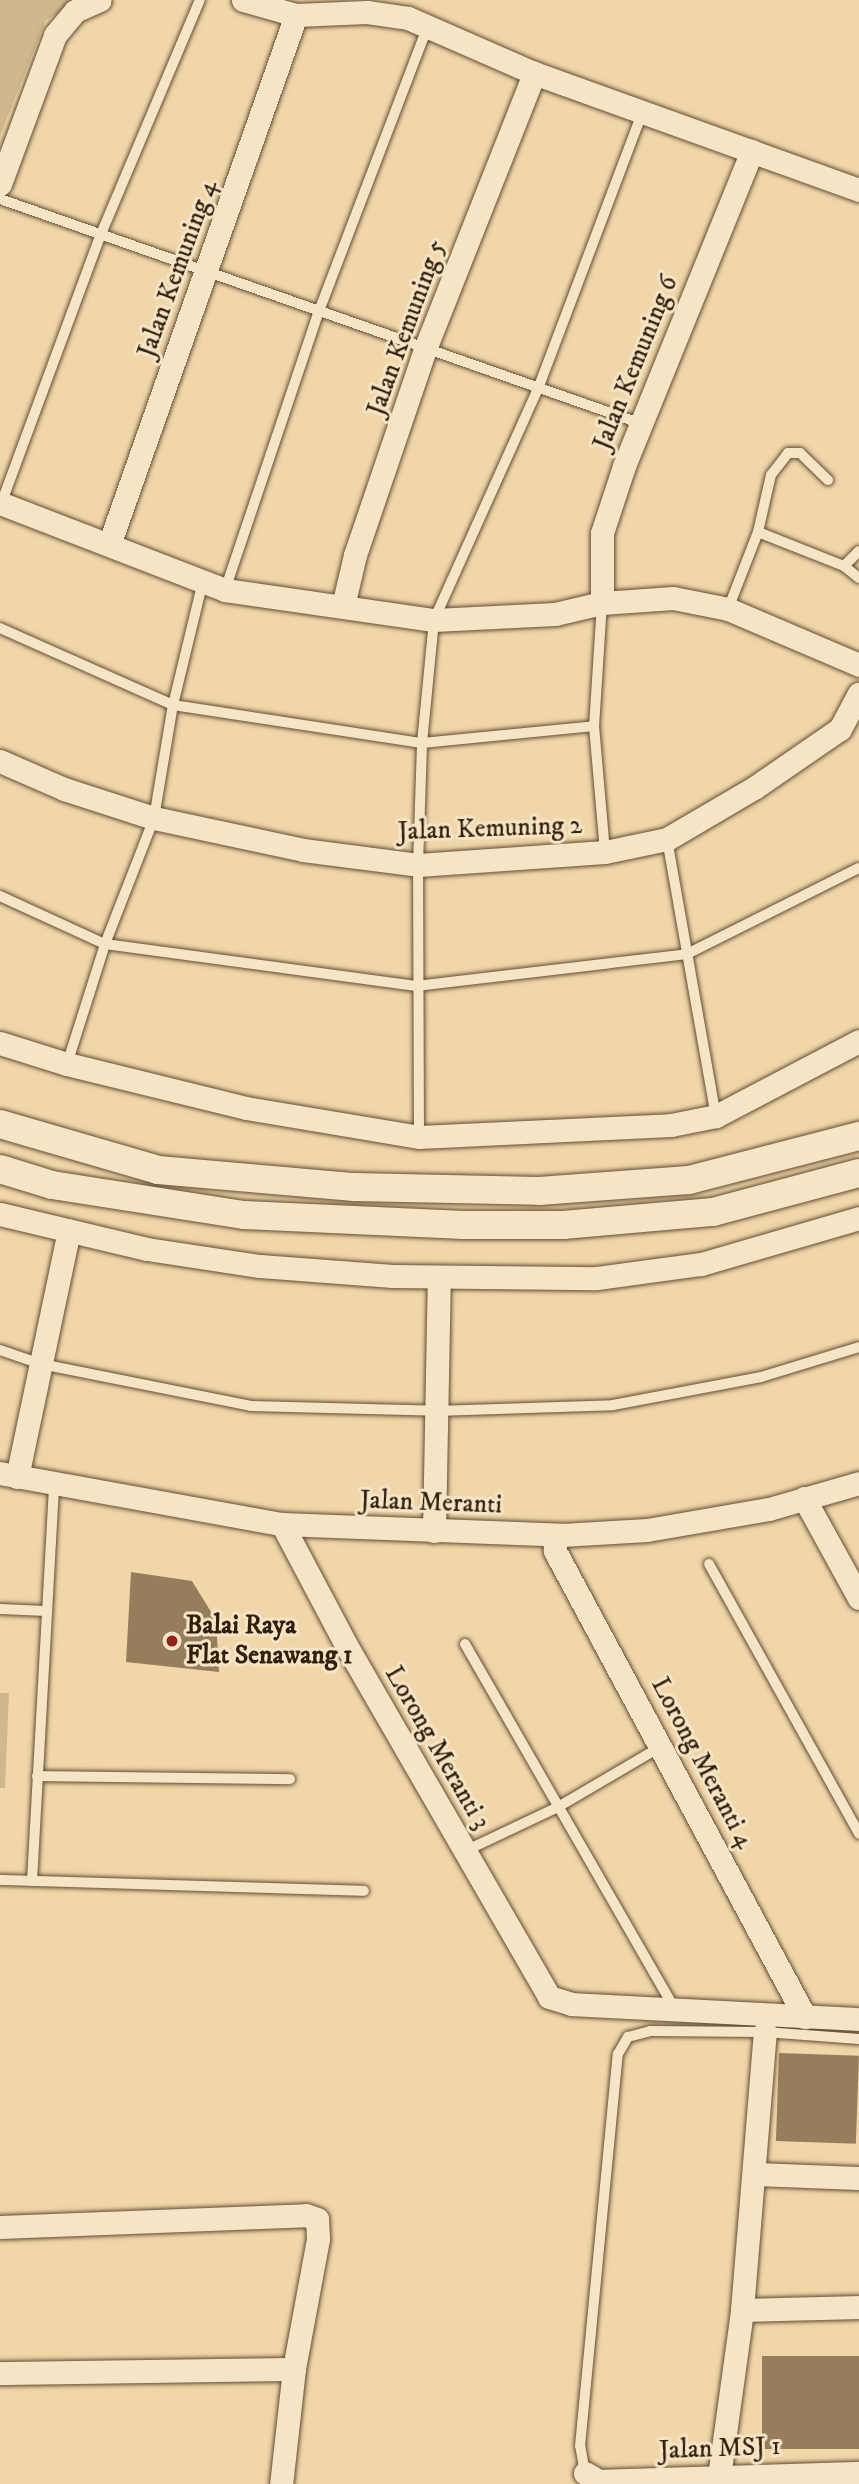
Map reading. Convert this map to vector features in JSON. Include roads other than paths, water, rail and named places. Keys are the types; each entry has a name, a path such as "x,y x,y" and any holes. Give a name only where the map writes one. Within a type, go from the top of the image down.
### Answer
{"street":[{"path":"0,184 55,35 75,12 100,0"},
{"path":"243,0 296,15 369,6 428,25 534,73 644,109 859,190"},
{"name":"Jalan Kemuning 4","path":"110,542 208,271 296,15"},
{"name":"Jalan Kemuning 5","path":"343,606 355,555 425,349 534,73"},
{"name":"Jalan Kemuning 6","path":"603,603 602,533 642,424 752,151"},
{"path":"1,503 110,542 202,585 225,590 434,620 555,614 603,603 673,597 728,609 859,665"},
{"name":"Jalan Kemuning 2","path":"0,761 64,789 154,818 303,850 418,865 605,852 667,839 754,788 840,729 859,694"},
{"path":"0,1043 67,1065 246,1108 419,1137 671,1125 716,1116 859,1041"},
{"path":"0,1125 158,1170 354,1187 539,1191 689,1180 859,1136"},
{"path":"0,1169 52,1185 244,1215 489,1225 563,1225 713,1212 859,1173"},
{"path":"0,1214 148,1249 260,1266 439,1277 597,1278 701,1264 859,1218"},
{"path":"9,1475 41,1364 69,1230"},
{"path":"435,1531 439,1277"},
{"name":"Jalan Meranti","path":"9,1475 54,1486 282,1524 554,1535 647,1530 804,1498 859,1483"},
{"path":"804,1498 859,1598"},
{"name":"Lorong Meranti 3","path":"282,1524 549,1997 572,2004 676,2011"},
{"name":"Lorong Meranti 4","path":"554,1535 555,1552 662,1746 805,2017"},
{"path":"676,2011 859,2019"},
{"path":"719,2481 755,2174 765,2032"},
{"path":"755,2174 859,2178"},
{"path":"0,2227 306,2215 317,2219 318,2239 294,2369 281,2484"},
{"path":"741,2310 859,2307"},
{"path":"0,2373 294,2369"},
{"name":"Jalan MSJ 1","path":"584,2473 599,2481 719,2481 859,2473"}],"lane":[{"path":"1,503 101,234 200,0"},
{"path":"225,590 319,311 428,25"},
{"path":"419,1137 416,986 418,865 422,743 434,620 539,386 644,109"},
{"path":"0,200 642,424"},
{"path":"728,609 758,532 771,475 788,453 800,453 828,481"},
{"path":"758,532 844,566 859,578"},
{"path":"844,566 859,551"},
{"path":"67,1065 105,944 154,818 173,705 202,585"},
{"path":"603,603 594,726 605,852"},
{"path":"0,628 173,705 422,743 594,726"},
{"path":"667,839 716,1116"},
{"path":"0,895 105,944 416,986 687,954 859,868"},
{"path":"0,1350 41,1364 251,1406 436,1411 613,1405 761,1377 859,1347"},
{"path":"32,1881 54,1486"},
{"path":"709,1564 859,1834"},
{"path":"0,1609 47,1611"},
{"path":"465,1644 676,2011"},
{"path":"465,1851 558,1807 662,1746"},
{"path":"37,1776 290,1779"},
{"path":"0,1880 363,1891"},
{"path":"584,2473 580,2446 618,2054 628,2037 650,2031 765,2032 859,2039"}],"place":[{"name":"Balai Raya Flat Senawang 1","path":"172,1641"}]}
